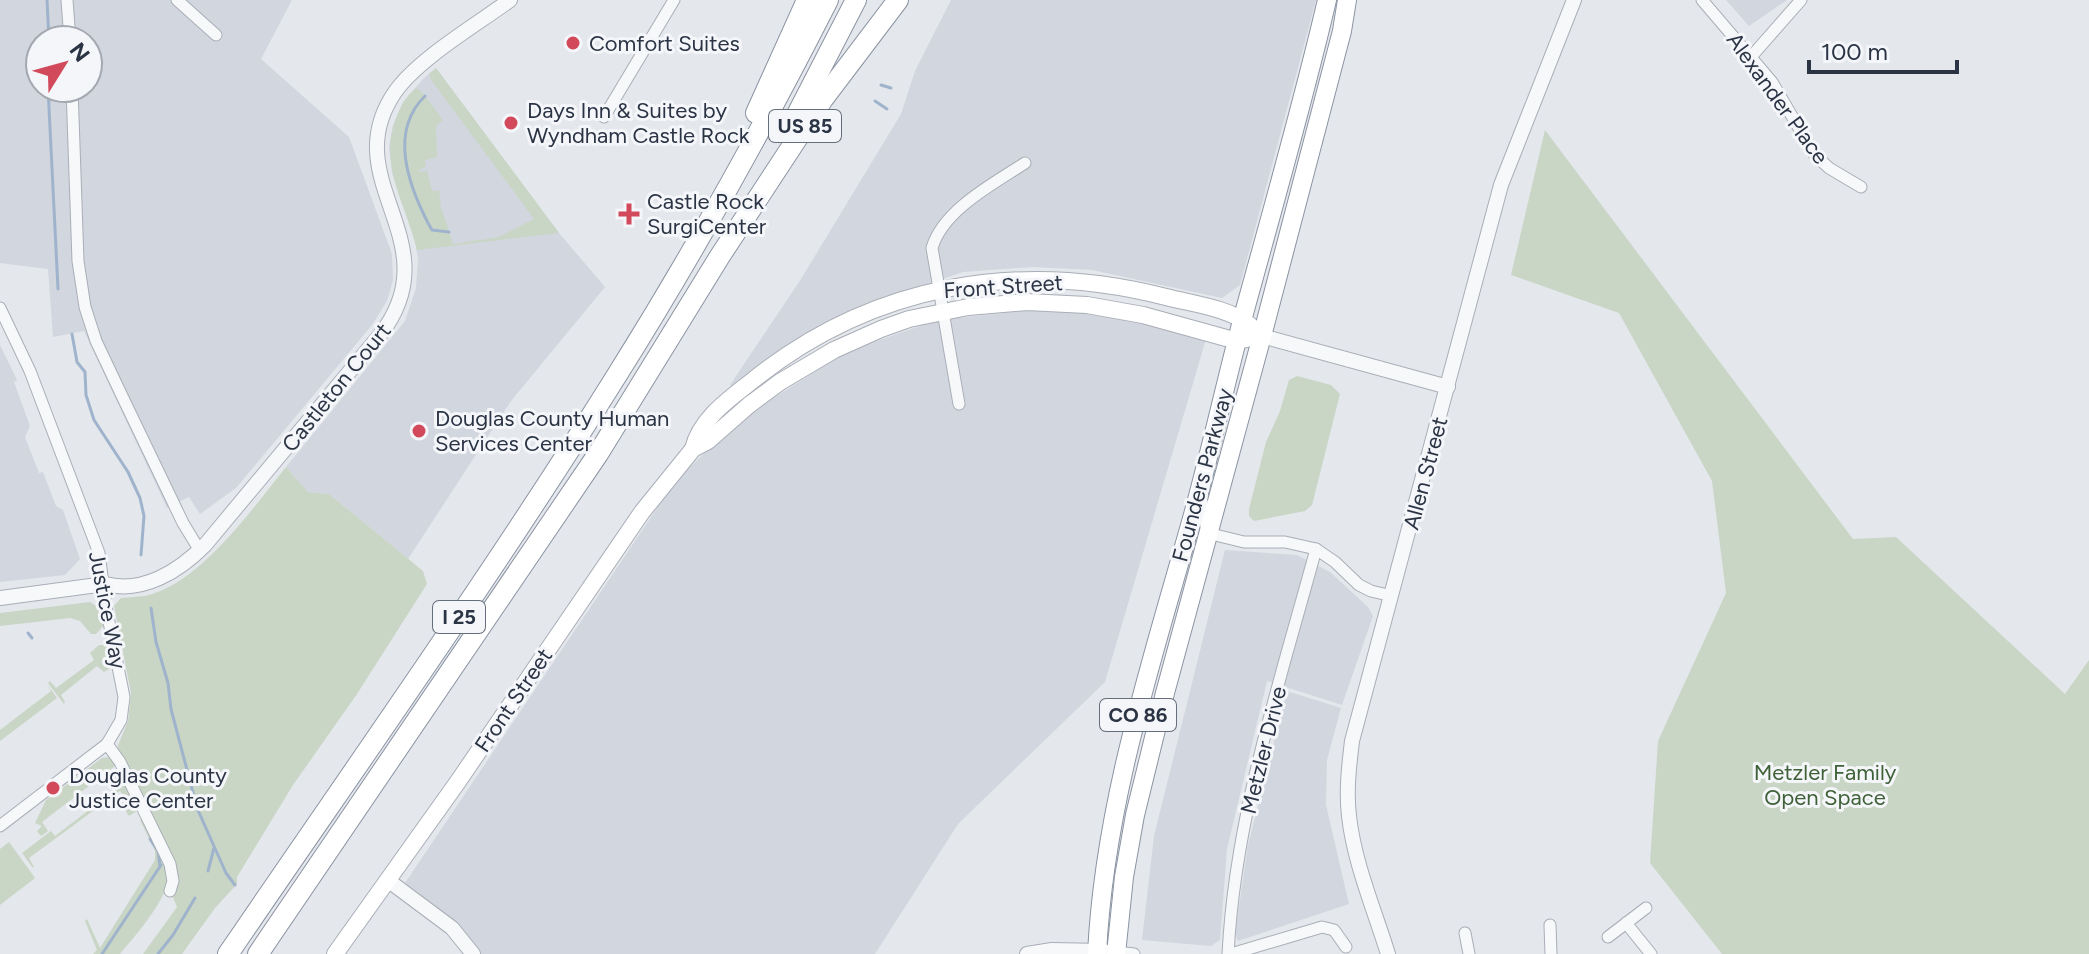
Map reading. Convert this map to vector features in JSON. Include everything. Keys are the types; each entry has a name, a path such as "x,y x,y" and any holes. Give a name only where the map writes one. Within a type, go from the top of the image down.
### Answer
{"highway":[{"name":"US 85","path":"720,202 768,84 807,0"},
{"name":"I 25","path":"228,954 523,522 619,372 720,202 828,0"},
{"name":"I 25","path":"258,954 519,574 625,410 720,256 856,0"},
{"name":"US 85","path":"720,256 823,99 898,0"},
{"name":"Founders Parkway","path":"1097,952 1101,894 1115,811 1145,688 1305,94 1327,0"},
{"name":"Founders Parkway","path":"1122,953 1127,856 1135,815 1342,31 1347,0"}],"main road":[{"name":"Front Street","path":"335,954 389,881 642,512 693,449 699,430 726,402 797,349 862,314 940,289 1013,281 1087,281 1139,290 1243,319 1262,336"},
{"name":"Front Street","path":"693,449 708,441 780,382 834,350 881,329 944,311 1027,302 1087,305 1143,315 1237,341 1262,336"}],"street":[{"path":"67,0 69,24"},
{"path":"177,0 216,35"},
{"name":"Castleton Court","path":"0,598 105,584 120,588 149,582 181,566 200,551 380,335 398,306 405,282 405,251 380,180 377,153 381,122 392,97 417,69 510,0"},
{"path":"604,117 674,0"},
{"name":"Allen Street","path":"1388,954 1348,816 1347,786 1352,741 1501,185 1574,0"},
{"name":"Alexander Place","path":"1702,0 1772,82 1814,154 1829,168 1861,187"},
{"path":"1750,58 1801,0"},
{"path":"73,104 79,280 85,307 96,341 183,523 200,551"},
{"path":"959,404 932,248 942,225 1025,163"},
{"name":"Justice Way","path":"0,308 30,371 92,535 105,584 106,607 124,697 121,720 107,744 0,826"},
{"name":"Front Street","path":"1262,336 1448,387"},
{"path":"1202,484 1207,533 1244,542 1285,542 1316,549 1359,585 1392,596"},
{"name":"Metzler Drive","path":"1229,954 1234,877 1245,817 1316,549"},
{"path":"107,744 120,762 123,774 170,864 173,881 170,891"},
{"path":"389,881 438,916 462,938 473,954"},
{"path":"1608,937 1646,908"},
{"path":"1626,923 1651,954"},
{"path":"1550,925 1551,954"},
{"path":"1229,954 1322,927 1334,930 1346,947"},
{"path":"1465,933 1469,954"},
{"path":"1027,954 1052,950 1122,953"}],"shaded area":[{"path":"0,0 292,0 261,59 349,137 392,254 393,280 387,301 372,325 236,488 200,514 189,497 167,508 84,331 53,337 48,269 0,263"},
{"path":"951,0 1316,0 1240,285 1222,298 1092,270 1033,267 963,272 887,298 733,388 730,385 801,279 901,114 915,71"},
{"path":"1726,0 1787,0 1749,26"},
{"path":"436,68 559,233 605,287 511,401 408,559 329,494 308,492 286,467 405,321 416,288 418,259 392,173 389,146 393,125 403,102"},
{"path":"1041,309 1109,315 1206,339 1105,682 958,824 875,954 480,954 451,918 405,883 676,480 742,418 848,351 937,320"},
{"path":"0,345 17,380 14,382 30,426 25,437 56,506 63,510 80,559 65,575 0,582"},
{"path":"1225,550 1297,555 1330,572 1368,607 1373,616 1342,705 1267,681 1227,849 1220,940 1211,946 1142,940 1154,836"},
{"path":"1287,691 1341,708 1327,760 1326,805 1349,904 1238,941 1235,934 1248,845"}],"green space":[{"path":"436,68 559,233 417,250 396,186 390,153 391,136 401,106 416,88 443,120 436,126 437,157 425,160 426,166 417,172 427,171 432,191 439,190 453,244 499,237 534,219 432,81 429,74"},
{"name":"Metzler Family Open Space","path":"1545,130 1853,539 1896,537 2065,694 2089,660 2089,954 1722,954 1650,863 1658,741 1726,593 1712,481 1619,313 1511,275"},
{"path":"1297,376 1331,385 1340,394 1312,505 1305,511 1254,521 1249,516 1249,509 1266,442 1289,380"},
{"path":"286,467 308,492 329,494 423,571 427,584 357,694 293,785 237,877 237,884 215,908 182,954 143,954 177,907 172,895 177,885 126,761 117,748 128,721 131,693 114,606 121,598 145,596 165,589 205,561 241,523"},
{"path":"90,602 101,609 104,625 96,634 91,634 80,621 70,618 0,626 0,613"},
{"path":"99,645 109,648 111,668 104,672 97,666 61,695 64,704 48,683 50,681 56,688 94,660 90,653"},
{"path":"47,684 57,698 0,741 0,730 51,691"},
{"path":"110,757 115,766 42,822 48,831 41,836 37,831 42,826 35,823 46,800 102,758"},
{"path":"119,772 137,811 129,816 121,804 125,798 120,791 29,858 33,868 22,853 51,831 55,836 119,787 112,777"},
{"path":"144,817 152,840 155,839 167,864 169,878 166,889 152,913 120,954 93,954 97,950 85,921 87,919 100,948 155,860 155,851 140,820"},
{"path":"9,842 35,878 0,905 0,849"}],"waterway":[{"path":"47,0 48,24"},
{"path":"881,85 891,88"},
{"path":"425,96 407,125 406,158 414,192 432,230 449,232"},
{"path":"875,101 887,109"},
{"path":"49,104 58,289"},
{"path":"72,334 77,362 85,372 86,395 94,420 128,472 140,498 144,516 141,555"},
{"path":"151,608 171,709 197,808 226,873 235,885"},
{"path":"28,633 32,638"},
{"path":"150,839 158,851 160,866"},
{"path":"208,871 214,848"},
{"path":"102,954 161,865"},
{"path":"158,954 195,898"}],"place":[{"name":"Comfort Suites","path":"573,43"},
{"name":"Days Inn & Suites by Wyndham Castle Rock","path":"511,123"},
{"name":"Castle Rock SurgiCenter","path":"629,214"},
{"name":"Douglas County Human Services Center","path":"419,431"},
{"name":"Douglas County Justice Center","path":"53,788"}]}
